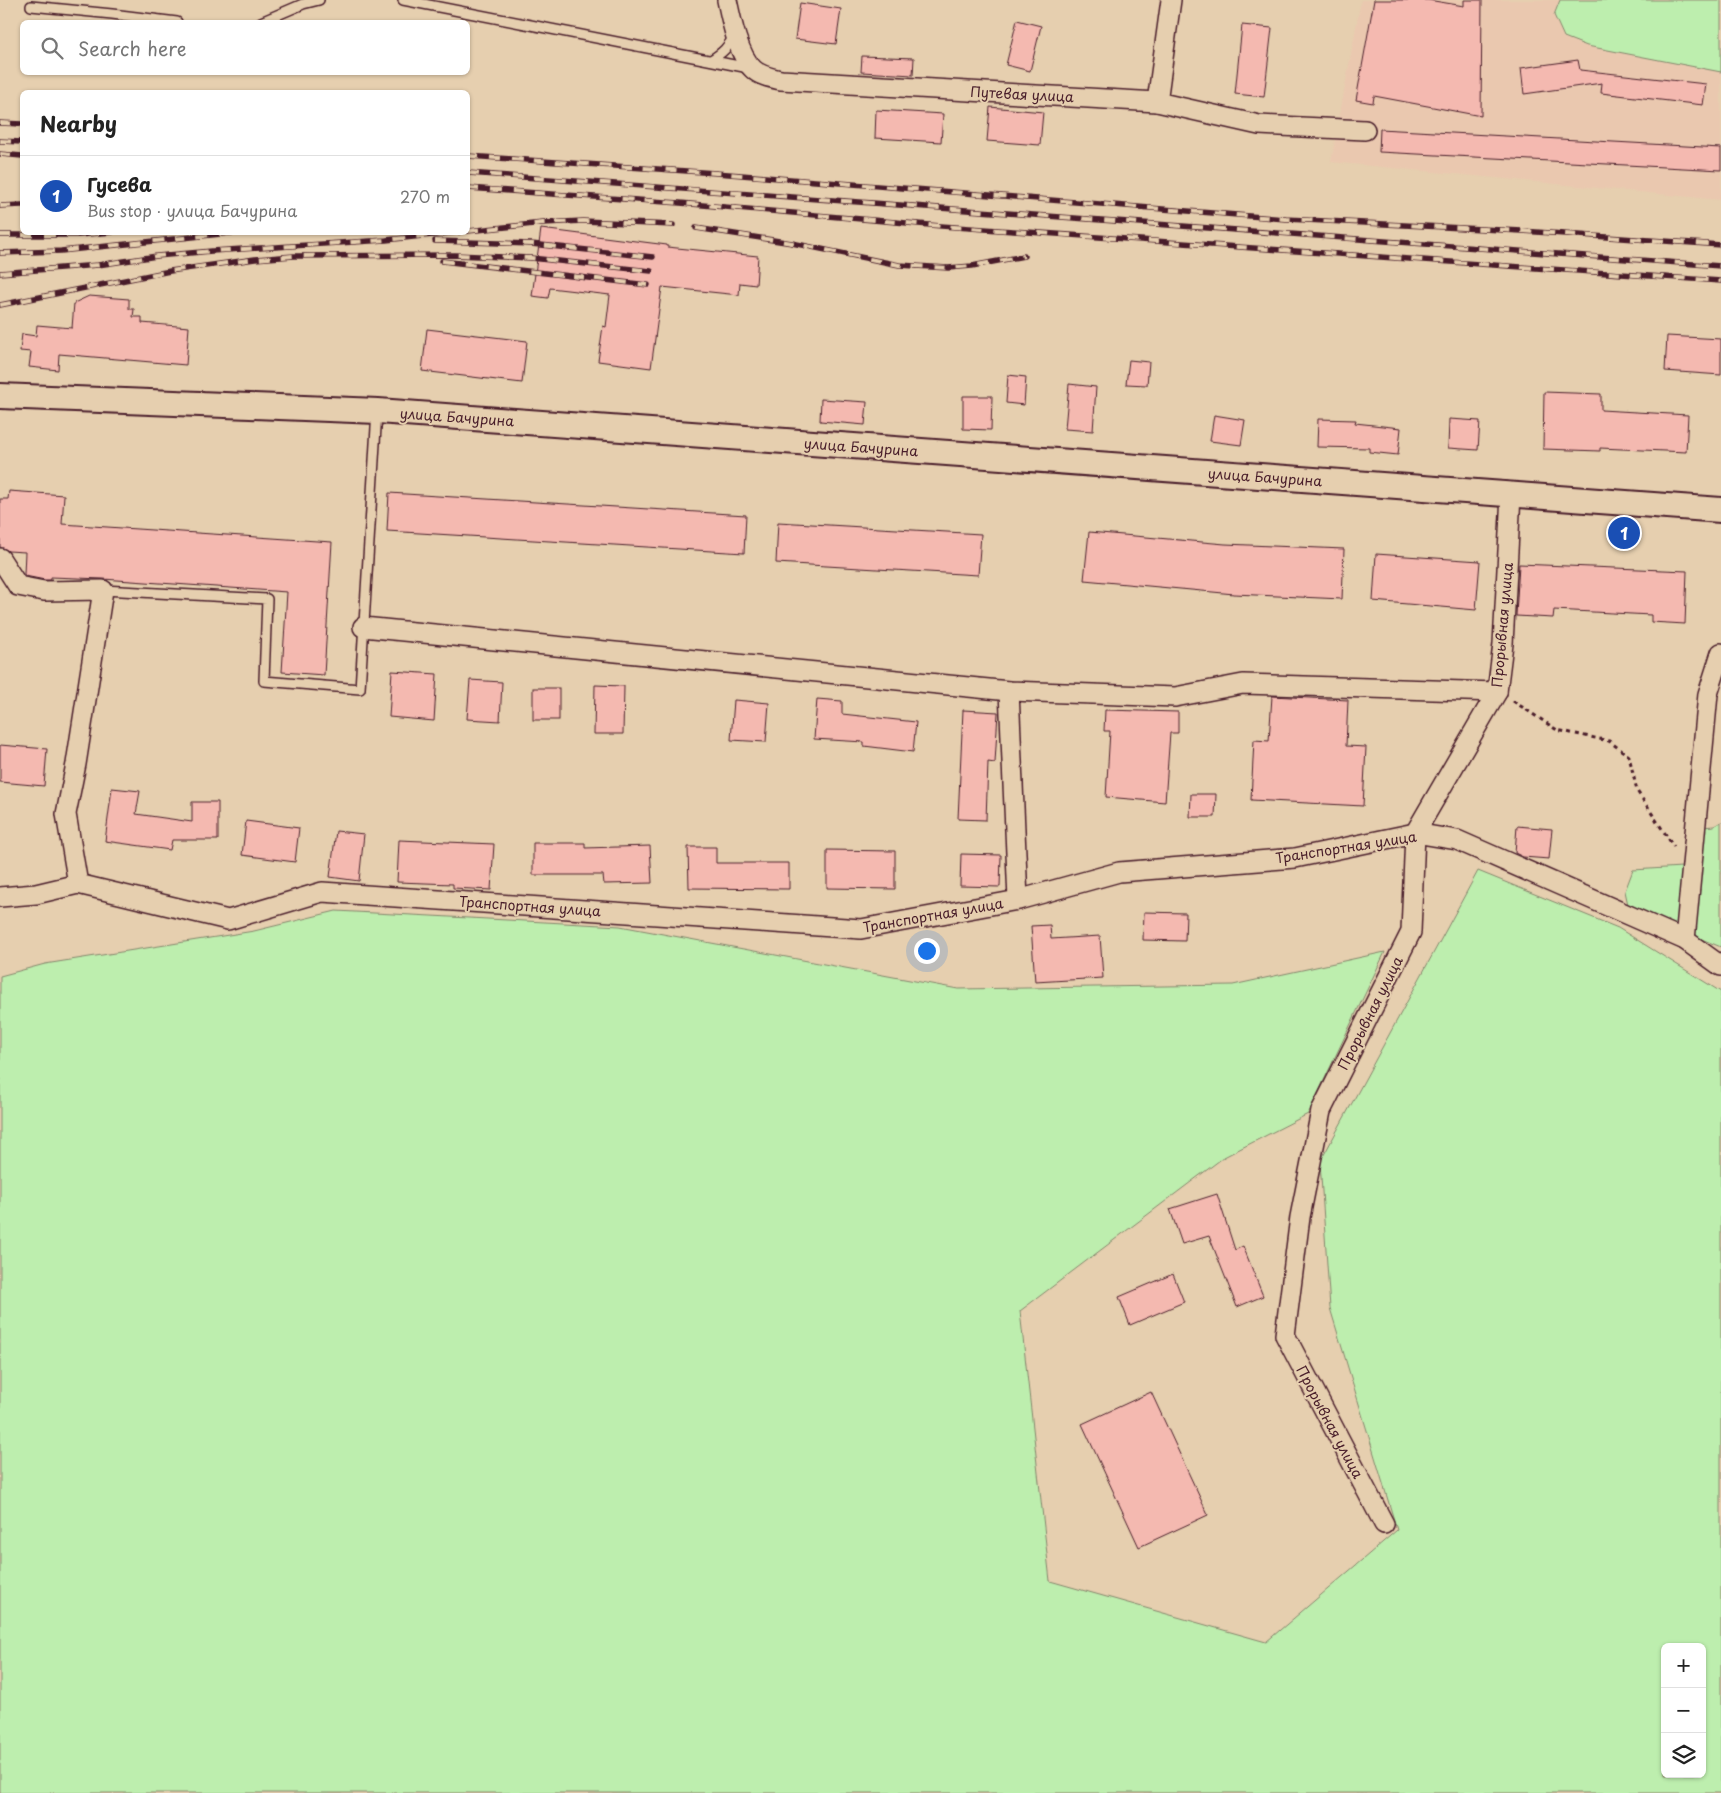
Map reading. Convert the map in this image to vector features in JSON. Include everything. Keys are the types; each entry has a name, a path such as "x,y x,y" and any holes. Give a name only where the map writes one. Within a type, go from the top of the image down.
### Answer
{"street":[{"path":"727,0 734,35 752,68"},
{"path":"1157,102 1171,0"},
{"name":"Путевая улица","path":"752,68 766,77 782,80 1157,102 1259,125 1365,130"},
{"name":"улица Бачурина","path":"0,396 378,411 1721,510"},
{"name":"Прорывная улица","path":"1384,1524 1285,1335 1300,1217 1320,1112 1411,932 1415,834 1497,692 1503,644 1511,495"},
{"path":"0,558 18,586 44,591 104,590 78,754 66,814 78,884"},
{"path":"363,627 1009,691 1175,698 1243,684 1497,692"},
{"path":"1685,940 1708,694 1721,653"},
{"path":"1009,691 1018,900"},
{"name":"Транспортная улица","path":"0,897 36,894 78,884 228,920 322,892 861,929 1018,900 1119,872 1295,858 1415,834 1457,840 1685,940 1721,966"}],"lane":[{"path":"266,20 303,4 319,0"},
{"path":"403,0 752,68"},
{"path":"31,6 163,20"},
{"path":"711,60 724,52 730,45 734,35"},
{"path":"104,590 267,599 264,681 360,689 378,411"}],"path":[{"path":"1497,692 1557,730 1609,741 1629,756 1637,791 1678,853"}],"shaded area":[{"path":"1361,0 1560,0 1554,15 1564,37 1587,46 1721,72 1721,200 1331,162"}],"green space":[{"path":"1560,0 1721,0 1721,72 1587,46 1564,37 1554,15"},
{"path":"1721,822 1721,947 1694,936 1702,827 1714,826"},
{"path":"1682,867 1679,929 1628,905 1625,891 1633,870"},
{"path":"1478,871 1618,928 1721,992 1721,1793 0,1793 0,976 45,964 254,931 336,911 620,926 958,989 1233,985 1385,952 1308,1114 1224,1157 1020,1311 1050,1581 1266,1642 1397,1530 1330,1308 1320,1162"}],"building":[{"path":"1374,0 1428,0 1464,6 1464,0 1482,0 1481,116 1374,96 1373,103 1356,100"},
{"path":"800,3 841,9 836,44 795,39"},
{"path":"1017,20 1041,26 1030,71 1006,65"},
{"path":"1242,25 1272,28 1264,97 1235,94"},
{"path":"862,56 914,58 913,75 861,72"},
{"path":"1578,60 1580,70 1706,84 1703,105 1601,93 1602,83 1524,94 1521,68"},
{"path":"990,107 1043,112 1040,145 987,141"},
{"path":"876,110 943,114 941,142 875,138"},
{"path":"1380,129 1721,148 1721,170 1379,152"},
{"path":"541,229 667,245 667,247 758,256 756,285 740,283 739,295 662,287 651,368 598,361 603,326 606,327 610,295 550,288 548,298 532,296"},
{"path":"89,296 129,299 129,309 134,309 133,317 142,317 142,323 189,327 186,365 59,354 58,370 29,367 31,352 20,351 22,334 36,336 37,325 72,328 74,303"},
{"path":"427,329 527,341 522,383 422,371"},
{"path":"1667,336 1721,339 1721,375 1665,371"},
{"path":"1129,360 1149,362 1147,385 1126,384"},
{"path":"1008,375 1026,377 1024,405 1006,403"},
{"path":"1069,384 1096,387 1093,431 1065,429"},
{"path":"1544,392 1601,394 1601,410 1688,415 1686,452 1600,448 1600,451 1543,449"},
{"path":"963,396 992,396 991,430 963,429"},
{"path":"821,399 867,402 865,425 820,421"},
{"path":"1214,415 1245,420 1241,445 1210,441"},
{"path":"1318,419 1356,420 1355,423 1401,428 1398,455 1369,452 1369,448 1317,447"},
{"path":"1449,419 1480,421 1478,450 1448,448"},
{"path":"9,491 64,495 62,524 332,542 324,675 282,672 287,592 103,579 51,577 51,580 45,580 25,576 25,552 8,551 0,547 0,499 8,499"},
{"path":"389,493 746,515 744,553 387,531"},
{"path":"778,522 981,534 978,575 776,563"},
{"path":"1089,532 1225,544 1344,549 1342,599 1234,594 1084,580"},
{"path":"1376,554 1480,561 1476,610 1373,601"},
{"path":"1519,564 1687,571 1685,624 1651,622 1651,615 1554,610 1553,618 1516,616"},
{"path":"392,671 437,674 434,721 389,717"},
{"path":"470,680 502,682 500,721 467,719"},
{"path":"595,685 624,686 623,734 594,734"},
{"path":"533,688 559,688 559,720 533,720"},
{"path":"1272,696 1348,700 1346,746 1366,747 1363,806 1251,800 1254,740 1269,741"},
{"path":"817,699 842,701 842,714 916,722 913,752 864,746 864,742 814,739"},
{"path":"734,700 769,703 766,742 731,740"},
{"path":"963,710 998,712 995,763 988,762 986,820 958,819"},
{"path":"1105,710 1178,712 1178,733 1170,733 1165,802 1106,797 1110,731 1104,731"},
{"path":"0,745 47,749 44,786 0,782"},
{"path":"112,788 140,791 136,814 192,822 192,802 218,802 218,840 172,840 170,850 105,841"},
{"path":"1191,794 1216,794 1215,817 1190,817"},
{"path":"246,821 299,828 295,862 242,855"},
{"path":"1517,826 1552,829 1549,859 1523,857 1515,853"},
{"path":"336,831 364,834 359,881 330,877"},
{"path":"399,840 494,844 491,890 453,888 453,884 397,882"},
{"path":"533,843 585,843 585,848 650,846 652,883 604,884 603,875 533,875"},
{"path":"688,847 716,847 716,863 789,863 789,889 689,888"},
{"path":"827,850 895,851 895,889 827,888"},
{"path":"961,854 1001,855 1000,887 960,886"},
{"path":"1144,912 1186,913 1185,941 1143,940"},
{"path":"1050,925 1051,939 1100,936 1103,978 1035,982 1031,926"},
{"path":"1217,1194 1235,1250 1243,1246 1263,1296 1237,1307 1209,1236 1182,1244 1170,1209"},
{"path":"1173,1274 1184,1302 1130,1325 1119,1297"},
{"path":"1151,1392 1208,1515 1139,1547 1082,1424"}],"railway":[{"path":"0,123 20,124"},
{"path":"0,141 20,142"},
{"path":"0,154 20,156"},
{"path":"470,156 716,173 1286,219 1522,231 1721,245"},
{"path":"470,173 1721,266"},
{"path":"470,188 680,203 941,226 1721,281"},
{"path":"0,206 20,205"},
{"path":"470,231 583,221 673,225"},
{"path":"696,228 792,243 899,265 948,268 972,266 1024,256"},
{"path":"0,235 20,235"},
{"path":"20,235 78,235"},
{"path":"0,253 61,251 211,235"},
{"path":"0,273 98,265 157,256 212,251 386,240 432,235"},
{"path":"435,241 531,244 653,257"},
{"path":"0,305 170,271 255,259 294,256 455,255 531,258 651,271"},
{"path":"442,261 648,285"}],"place":[{"name":"Гусева","path":"1624,533"}]}
